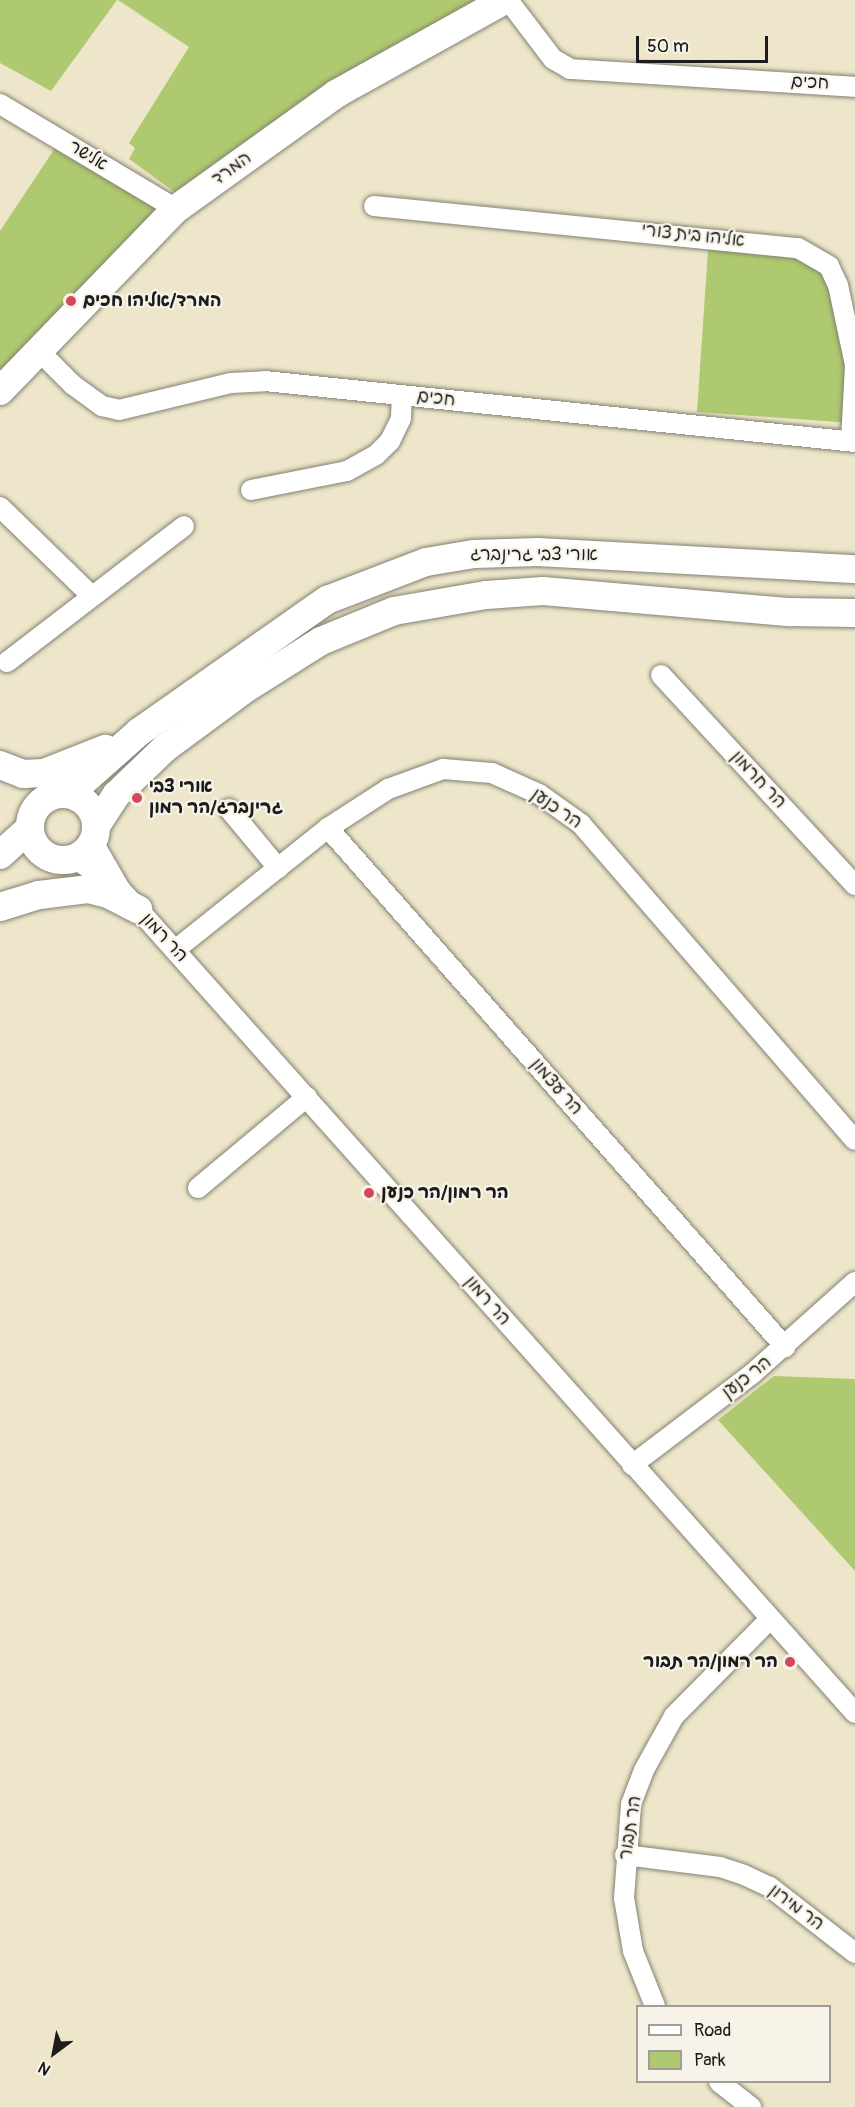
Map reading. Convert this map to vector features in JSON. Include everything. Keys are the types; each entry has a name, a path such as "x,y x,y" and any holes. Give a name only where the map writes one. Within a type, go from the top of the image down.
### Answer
{"main road":[{"name":"המרד","path":"0,391 176,208 336,93 507,0"},
{"name":"אורי צבי גרינברג","path":"69,794 139,732 327,600 426,562 474,554 538,552 855,568"},
{"name":"אורי צבי גרינברג","path":"0,906 81,846 116,795 165,748 245,689 321,641 394,611 486,595 543,591 790,612 855,613"},
{"path":"0,765 23,774 44,773 68,767 139,732"},
{"path":"0,775 33,817 42,853 81,846 88,805 69,794 51,795 33,817 0,855"},
{"path":"0,906 39,895 88,889 129,899"}],"street":[{"name":"חכים","path":"507,0 553,59 570,69 855,87"},
{"name":"אלישר","path":"0,104 176,208"},
{"name":"אליהו בית צורי","path":"374,206 798,248 829,266 838,285 855,365 853,442"},
{"name":"חכים","path":"40,352 73,385 102,406 119,410 231,383 265,381 853,442"},
{"path":"251,490 347,471 376,455 390,441 401,418 402,395"},
{"path":"0,507 92,596"},
{"path":"7,662 184,526"},
{"name":"הר חרמון","path":"661,675 855,885"},
{"name":"הר כנען","path":"175,950 328,828 388,789 442,769 492,773 538,794 581,824 855,1140"},
{"path":"229,809 278,868"},
{"name":"הר עצמון","path":"328,828 785,1347"},
{"name":"הר רמון","path":"81,846 855,1713"},
{"path":"198,1188 307,1097"},
{"name":"הר כנען","path":"632,1465 785,1347 855,1282"},
{"name":"הר תבור","path":"654,2005 633,1951 624,1898 625,1855 631,1804 644,1770 674,1716 770,1620"},
{"name":"הר מירון","path":"625,1855 720,1868 744,1875 770,1887 855,1953"},
{"path":"720,2083 751,2107"}],"green space":[{"path":"0,0 117,0 51,91 0,63"},
{"path":"118,0 485,0 176,193 129,159 135,148 129,143 189,47"},
{"path":"59,142 163,210 0,377 0,231"},
{"path":"709,236 829,266 838,285 852,423 697,412"},
{"path":"774,1376 855,1379 855,1571 718,1420"}],"place":[{"name":"המרד/אליהו חכים","path":"71,301"},
{"name":"אורי צבי גרינברג/הר רמון","path":"137,798"},
{"name":"הר רמון/הר כנען","path":"369,1193"},
{"name":"הר רמון/הר תבור","path":"790,1662"}]}
